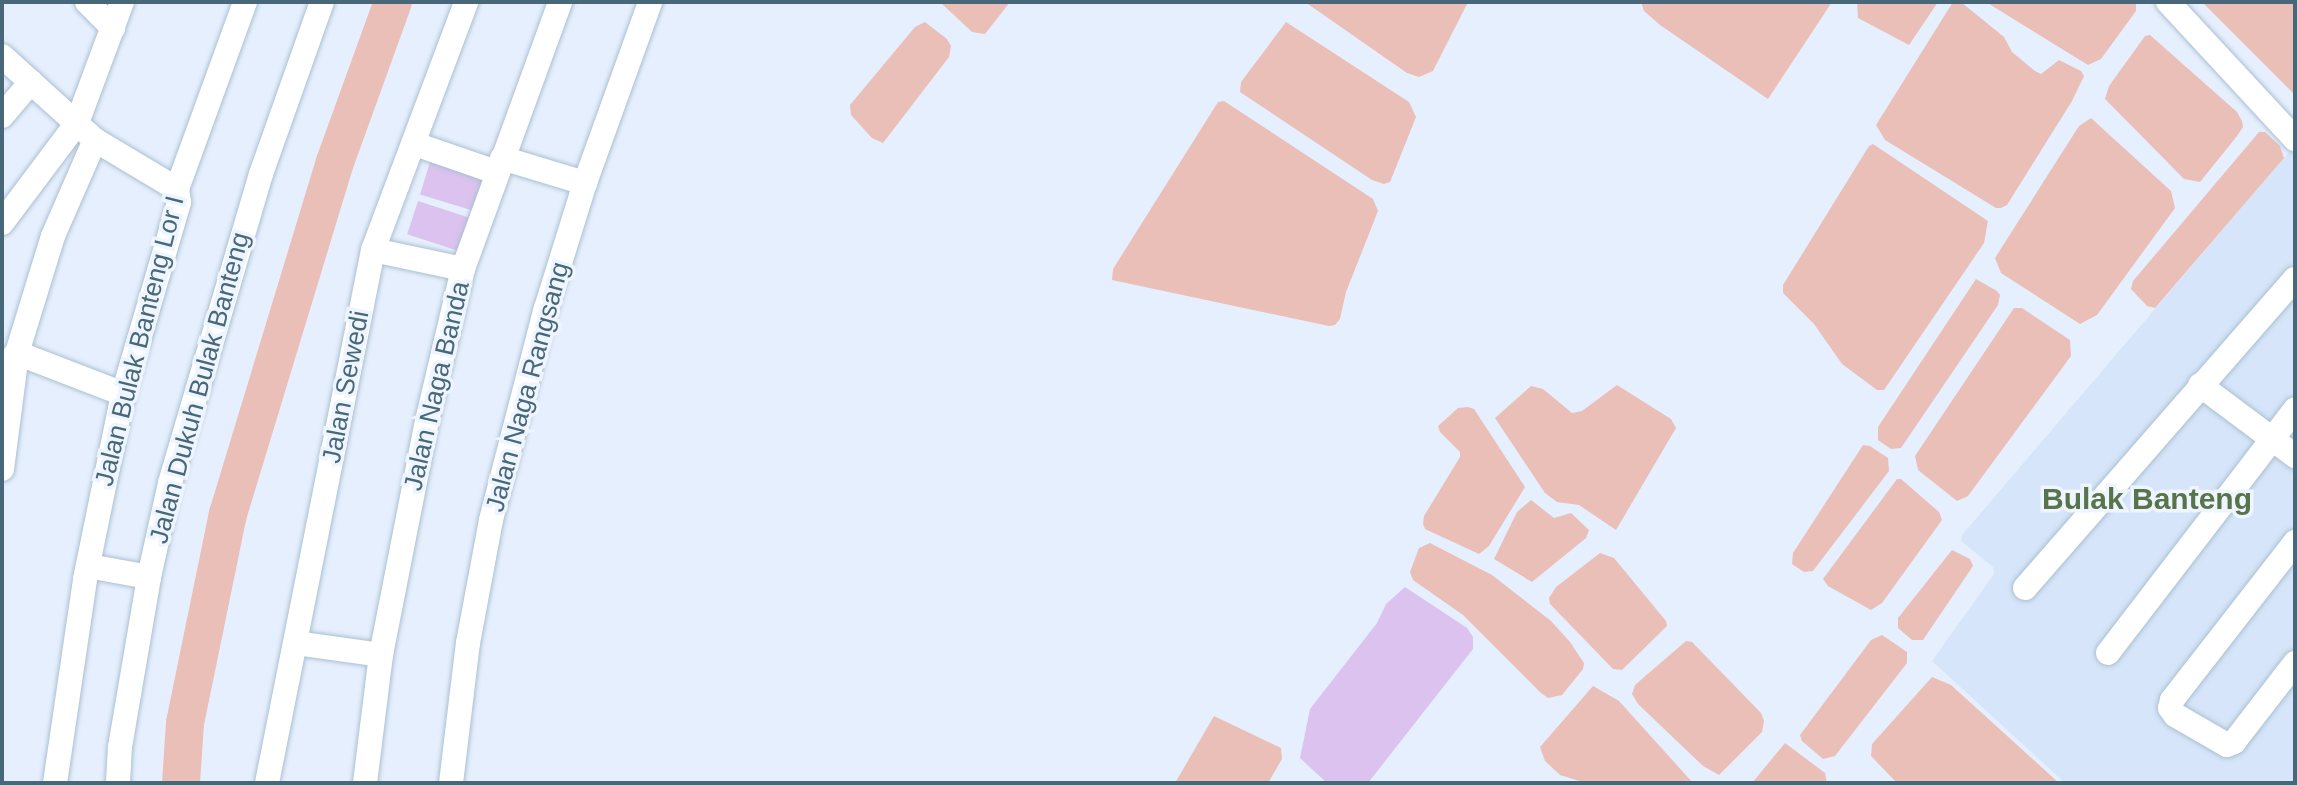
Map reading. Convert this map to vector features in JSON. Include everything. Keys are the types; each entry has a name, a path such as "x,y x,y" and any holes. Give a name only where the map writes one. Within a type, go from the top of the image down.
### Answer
{"street":[{"path":"87,2 113,28"},
{"path":"2,469 9,361 86,132 122,2"},
{"name":"Jalan Bulak Banteng Lor I","path":"55,783 88,566 123,394 179,202 177,189 245,2"},
{"name":"Jalan Dukuh Bulak Banteng","path":"118,783 120,747 149,577 170,483 256,189 322,2"},
{"name":"Jalan Sewedi","path":"267,783 373,250 466,2"},
{"name":"Jalan Naga Banda","path":"365,783 381,655 427,421 463,269 560,2"},
{"name":"Jalan Naga Rangsang","path":"451,783 468,643 491,520 546,308 585,183 650,2"},
{"path":"2168,2 2295,139"},
{"path":"2,56 86,132 177,189"},
{"path":"2,116 31,82"},
{"path":"2,223 86,132"},
{"path":"415,144 585,183"},
{"path":"373,250 463,269"},
{"path":"2025,588 2295,279"},
{"path":"9,361 123,394"},
{"path":"2200,385 2295,456"},
{"path":"2108,653 2295,409"},
{"path":"2295,542 2172,700 2170,708 2175,715 2227,745 2234,742 2295,663"},
{"path":"88,566 149,577"},
{"path":"296,643 381,655"}],"shaded area":[{"path":"940,2 1010,2 985,34 972,32"},
{"path":"1305,2 1468,2 1433,71 1419,77 1407,73"},
{"path":"1641,2 1832,2 1768,99 1660,25 1644,11"},
{"path":"1857,2 1938,2 1909,45 1858,18"},
{"path":"1953,2 1961,2 2004,37 2012,52 2035,71 2041,74 2059,60 2081,71 2084,76 2072,101 2007,205 2001,208 1996,208 1885,140 1876,125"},
{"path":"1986,2 2136,2 2136,11 2101,59 2088,65"},
{"path":"2202,2 2295,2 2295,95"},
{"path":"925,22 947,39 951,46 949,57 883,143 872,138 851,115 850,105 915,27"},
{"path":"1286,22 1409,102 1416,117 1390,182 1384,184 1372,180 1240,92 1241,82"},
{"path":"2150,35 2237,112 2242,121 2243,127 2237,136 2200,182 2184,179 2105,99 2109,86 2145,36"},
{"path":"1224,101 1373,199 1378,211 1346,292 1340,319 1335,325 1112,280 1113,269 1218,102"},
{"path":"2091,118 2171,191 2175,208 2097,315 2080,324 2001,273 1995,258 2079,126"},
{"path":"2259,132 2265,132 2280,146 2284,158 2155,308 2147,306 2131,289 2133,281"},
{"path":"1873,144 1988,221 1984,243 1884,390 1877,390 1842,364 1814,324 1783,293 1783,285"},
{"path":"2295,145 2295,783 2065,783 1932,661 1994,574 1993,567 1961,541 1962,535"},
{"path":"430,162 486,179 476,212 420,195"},
{"path":"418,201 474,219 463,253 407,234"},
{"path":"1976,279 1997,291 2000,295 1998,305 1901,448 1891,449 1878,440 1878,427"},
{"path":"2014,308 2022,308 2070,340 2071,356 1968,496 1957,501 1918,470 1915,456"},
{"path":"1617,385 1671,419 1676,428 1616,530 1579,505 1557,502 1545,493 1495,418 1531,386 1543,389 1572,413 1582,411"},
{"path":"1458,408 1474,409 1525,487 1489,546 1479,554 1425,529 1423,524 1424,516 1460,457 1460,452 1438,426"},
{"path":"1863,445 1888,458 1889,471 1813,571 1804,572 1792,564 1793,553"},
{"path":"1897,479 1901,479 1939,512 1942,520 1882,603 1871,610 1828,586 1823,579"},
{"path":"1531,500 1554,518 1571,513 1589,530 1586,538 1532,582 1494,559 1517,512"},
{"path":"1430,543 1492,575 1551,621 1570,642 1584,663 1583,669 1562,695 1548,698 1541,693 1463,615 1413,580 1410,572 1419,548"},
{"path":"1952,550 1970,559 1973,566 1923,640 1912,640 1898,628 1898,618"},
{"path":"1600,553 1614,558 1667,626 1622,670 1613,669 1550,604 1549,598 1556,587"},
{"path":"1405,587 1467,628 1473,637 1473,649 1368,783 1327,783 1300,758 1310,709 1377,623 1386,604"},
{"path":"1882,635 1907,652 1907,663 1835,756 1823,759 1802,741 1800,735 1871,640"},
{"path":"1686,641 1692,642 1761,713 1764,721 1762,732 1719,775 1703,766 1638,704 1632,694 1635,685"},
{"path":"1932,677 1951,685 2059,783 1897,783 1871,756 1872,744"},
{"path":"1593,686 1619,701 1693,783 1586,783 1560,775 1545,761 1540,747"},
{"path":"1214,716 1281,748 1282,759 1268,783 1175,783"},
{"path":"1785,743 1825,773 1827,783 1752,783"}],"waterway":[{"path":"181,783 185,723 228,514 335,162 393,2"}],"district":[{"name":"Bulak Banteng","path":"2147,499"}]}
